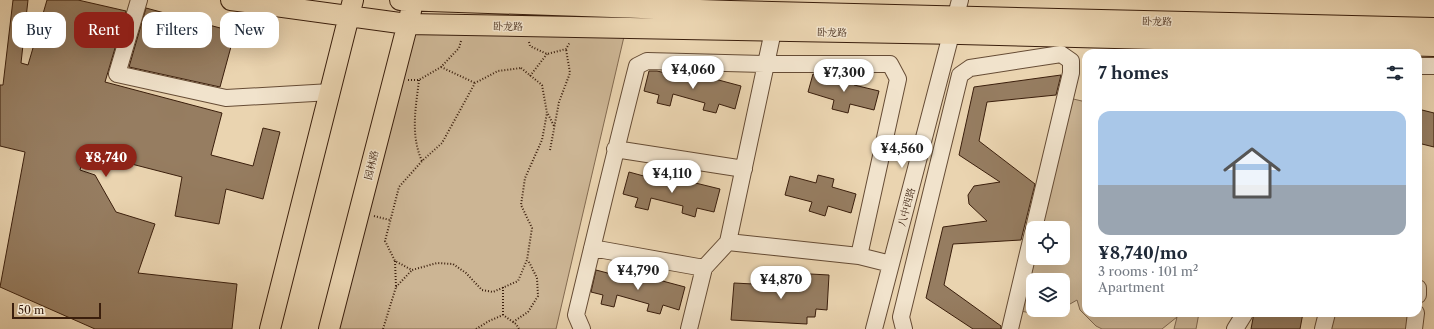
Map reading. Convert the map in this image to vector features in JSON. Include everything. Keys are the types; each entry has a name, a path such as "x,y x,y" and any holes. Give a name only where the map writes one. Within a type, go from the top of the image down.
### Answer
{"main road":[{"name":"卧龙路","path":"231,0 351,8 407,24 773,31 956,17 1434,28"},
{"name":"卧龙路","path":"409,0 832,7 1302,48 1434,46"},
{"name":"园林路","path":"329,329 407,24 409,0"},
{"path":"270,329 351,8"}],"street":[{"path":"139,0 117,74 226,98 331,92"},
{"name":"八中西路","path":"874,329 956,17"},
{"path":"689,329 704,268 728,242 773,31"},
{"path":"904,329 901,317 960,75 970,68 1061,54 1071,61 1071,73 1036,221"},
{"path":"582,329 576,315 616,149 637,66 647,61 765,64 890,64 898,78 859,256"},
{"path":"1422,66 1434,66"},
{"path":"616,149 744,169"},
{"path":"912,186 933,190"},
{"path":"728,242 859,256 891,264"},
{"path":"592,248 704,268"},
{"path":"1010,329 1026,262"},
{"path":"1235,329 1242,317"},
{"path":"1323,329 1326,317"},
{"path":"1414,329 1416,317"}],"path":[{"path":"393,79 419,80 441,67 459,48 464,25"},
{"path":"550,150 559,102 570,73 566,49"},
{"path":"530,76 547,54"},
{"path":"441,67 475,83"},
{"path":"383,329 396,287 395,261 385,241 399,187 422,161 442,143 475,83 498,71 521,68 542,85 547,113 554,126"},
{"path":"419,80 414,122 417,150 422,161"},
{"path":"396,287 412,270 437,263 453,264 466,273 482,290 493,292 518,281 527,260 532,228 520,205 524,178 542,140 547,113"},
{"path":"513,322 528,312 538,296 537,278 527,260"},
{"path":"395,261 412,270"},
{"path":"503,287 503,315"},
{"path":"503,315 513,322 519,329"},
{"path":"476,329 503,315"}],"shaded area":[{"path":"407,24 626,28 556,329 329,329"},
{"path":"1213,45 1228,49 1212,49"},
{"path":"1175,46 1186,49 1174,49"},
{"path":"1065,97 1082,101 1082,312 1077,300 1070,304 1070,273 1028,273 1030,265 1070,265 1070,221 1036,221"},
{"path":"1026,277 1026,312 1014,310"},
{"path":"1087,317 1177,317 1162,329 1102,329 1096,326"},
{"path":"1177,317 1198,317 1196,329 1174,329"},
{"path":"1326,317 1416,317 1414,329 1323,329"}],"building":[{"path":"13,0 28,0 27,12 12,12 12,48 23,48 21,63 28,65 33,48 66,48 66,12 43,12 47,0 78,0 126,11 74,12 74,48 115,48 105,82 222,113 211,155 253,166 263,128 280,132 263,199 226,189 219,224 175,216 182,177 85,152 80,170 95,175 116,212 155,224 138,273 237,284 232,329 95,329 0,287 25,152 0,146 0,85 3,85"},
{"path":"146,8 161,12 145,12"},
{"path":"142,22 142,48 212,48 212,26 220,28 220,48 231,48 220,87 129,67"},
{"path":"649,71 657,71 695,80 696,74 741,86 735,109 719,104 716,113 703,110 705,103 673,94 670,106 657,103 659,95 644,91"},
{"path":"813,74 838,81 840,74 856,77 854,85 879,91 874,110 850,104 848,113 832,109 834,100 808,92"},
{"path":"1061,75 1056,95 987,102 979,141 1035,184 1021,240 953,244 944,285 1001,326 1001,329 973,329 926,298 943,227 987,221 969,204 968,195 974,186 1000,182 959,155 974,87"},
{"path":"1422,110 1434,113 1434,147 1422,144"},
{"path":"629,172 673,184 675,178 720,189 714,212 697,208 695,217 682,213 683,206 651,198 648,210 635,207 638,198 623,194"},
{"path":"818,175 834,179 832,187 856,194 851,213 828,206 825,216 809,211 812,202 785,195 790,176 816,183"},
{"path":"596,270 638,281 640,275 685,287 679,310 663,305 660,314 647,311 649,304 617,295 614,307 601,304 603,295 591,292"},
{"path":"792,273 829,275 827,310 816,309 815,317 807,317 807,324 731,320 734,283 791,286"},
{"path":"1253,317 1302,317 1300,329 1251,329"}]}
